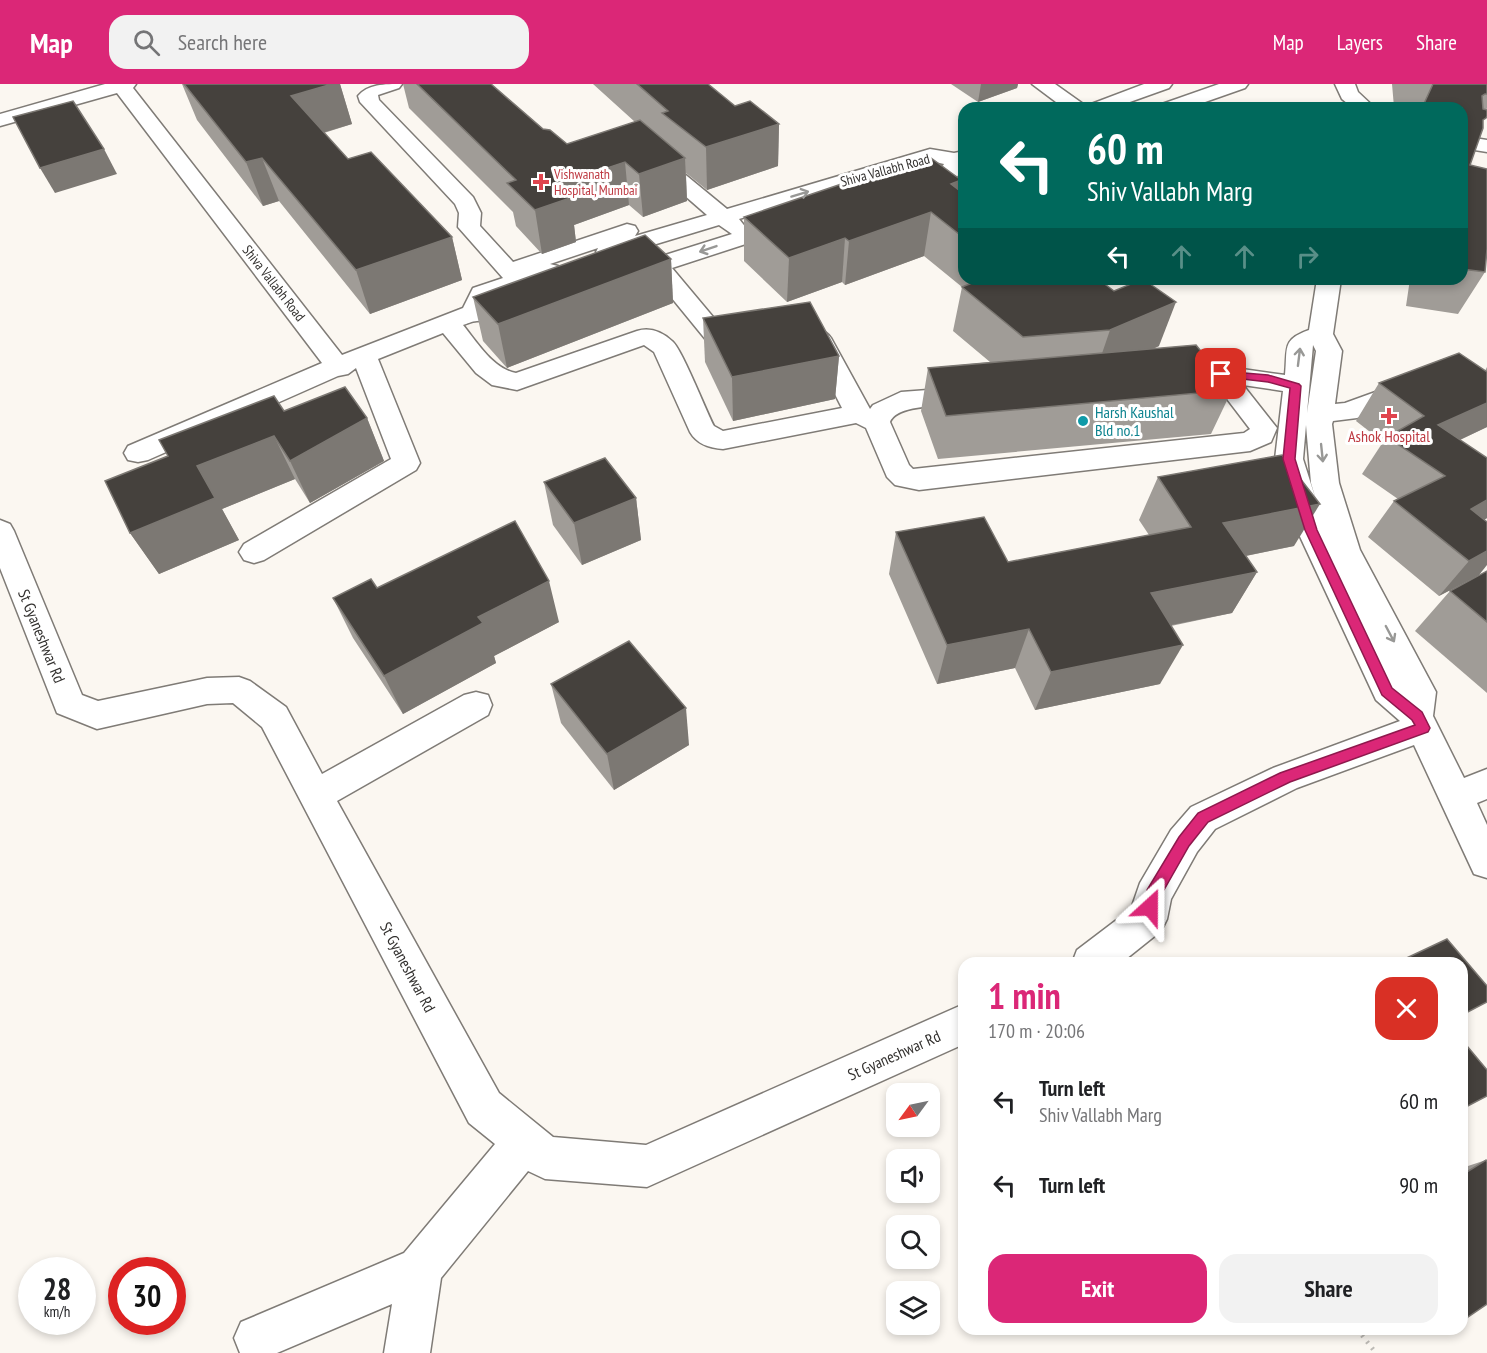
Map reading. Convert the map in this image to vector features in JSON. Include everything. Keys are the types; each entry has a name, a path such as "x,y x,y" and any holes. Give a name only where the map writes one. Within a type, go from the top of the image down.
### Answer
{"street":[{"path":"0,120 122,84"},
{"name":"Shiva Vallabh Road","path":"122,84 339,368"},
{"path":"392,84 371,91 368,96 370,102 465,202 470,213 469,226 514,276 716,210"},
{"path":"1042,84 1068,102"},
{"path":"1111,102 1162,84"},
{"path":"1186,102 1238,84"},
{"path":"1356,99 1372,97 1368,84"},
{"path":"1468,143 1487,146"},
{"path":"633,153 649,155 744,236"},
{"name":"Shiva Vallabh Road","path":"473,314 481,293 514,276 637,242 716,210 768,203 930,155 958,158"},
{"name":"Shiva Vallabh Road","path":"881,169 894,190 950,173 958,161"},
{"path":"605,283 799,219 768,203"},
{"path":"637,242 659,265 720,341 739,346 759,343"},
{"path":"1328,285 1321,334 1329,351 1319,424 1325,483 1346,550 1420,692 1420,722"},
{"path":"138,453 339,368 364,355 448,323 473,314 507,315 539,304"},
{"path":"448,323 485,367 501,379 517,382 646,336 664,347 704,432 723,440 867,418 901,401 992,394"},
{"path":"791,337 811,334 819,338 897,470 905,478 919,480 1250,442 1261,436 1264,428 1209,375 1268,379 1296,386"},
{"path":"1321,334 1301,341 1289,459 1311,530 1387,691 1420,722 1471,790 1487,862"},
{"path":"254,552 406,463 364,355"},
{"path":"1320,412 1348,412 1439,377 1451,380 1487,404"},
{"name":"St Gyaneshwar Rd","path":"0,531 69,704 98,715 207,691 240,690 274,717 484,1108 545,1158 647,1166 958,1027"},
{"path":"316,795 476,705"},
{"path":"1099,957 1148,919 1153,895 1184,841 1203,818 1285,778 1420,722"},
{"path":"257,1338 420,1269 525,1141"},
{"path":"407,1353 420,1269"}],"path":[{"path":"1362,1335 1376,1353"}],"building":[{"path":"184,84 332,84 291,96 348,159 371,152 452,237 356,270 262,158 246,162"},
{"path":"417,84 491,84 543,129 550,130 567,144 640,120 685,158 639,174 625,162 556,185 570,198 535,210 507,183 516,180"},
{"path":"637,84 708,84 735,106 750,101 779,124 706,147 662,113 668,111"},
{"path":"1433,84 1487,84 1487,94 1482,96 1483,109 1487,110 1487,116 1483,120 1483,128 1470,165 1487,169 1485,272 1468,270 1468,102 1425,102"},
{"path":"73,101 104,149 40,168 13,117"},
{"path":"927,155 958,178 958,181 951,184 958,189 958,233 931,212 849,241 845,238 789,258 744,217"},
{"path":"645,235 671,259 498,324 473,297"},
{"path":"967,285 1106,285 1114,291 1128,285 1152,285 1176,302 1110,330 1023,337 962,287"},
{"path":"810,302 839,356 732,377 703,318"},
{"path":"1196,345 1232,390 946,416 928,368"},
{"path":"1459,353 1487,372 1487,403 1438,425 1487,458 1487,500 1471,509 1487,522 1487,551 1469,561 1394,501 1445,476 1387,437 1424,416 1379,383"},
{"path":"345,387 367,418 290,461 274,436 197,466 215,498 130,533 105,481 168,456 159,440 274,396 284,411"},
{"path":"1282,455 1320,504 1223,523 1257,572 1151,593 1183,645 1051,672 1029,629 947,645 896,532 984,517 1008,562 1191,527 1158,477"},
{"path":"605,458 636,498 574,523 544,482"},
{"path":"515,521 549,581 478,617 483,623 384,676 333,598 371,579 377,588"},
{"path":"1487,571 1487,622 1450,591"},
{"path":"629,641 686,708 607,754 551,684"},
{"path":"1447,939 1462,957 1409,957"},
{"path":"1468,964 1487,986 1487,1002 1468,1012"},
{"path":"1468,1047 1487,1070 1487,1096 1468,1106"},
{"path":"1486,1160 1487,1304 1468,1317 1468,1171"}],"place":[{"name":"Vishwanath Hospital, Mumbai","path":"541,182"},
{"name":"Ashok Hospital","path":"1389,416"},
{"name":"Harsh Kaushal Bld no.1","path":"1083,421"}],"route":[{"path":"1150,907 1153,895 1184,841 1203,818 1285,778 1423,728 1417,716 1387,691 1311,530 1289,459 1296,386 1268,379 1221,374"}]}
